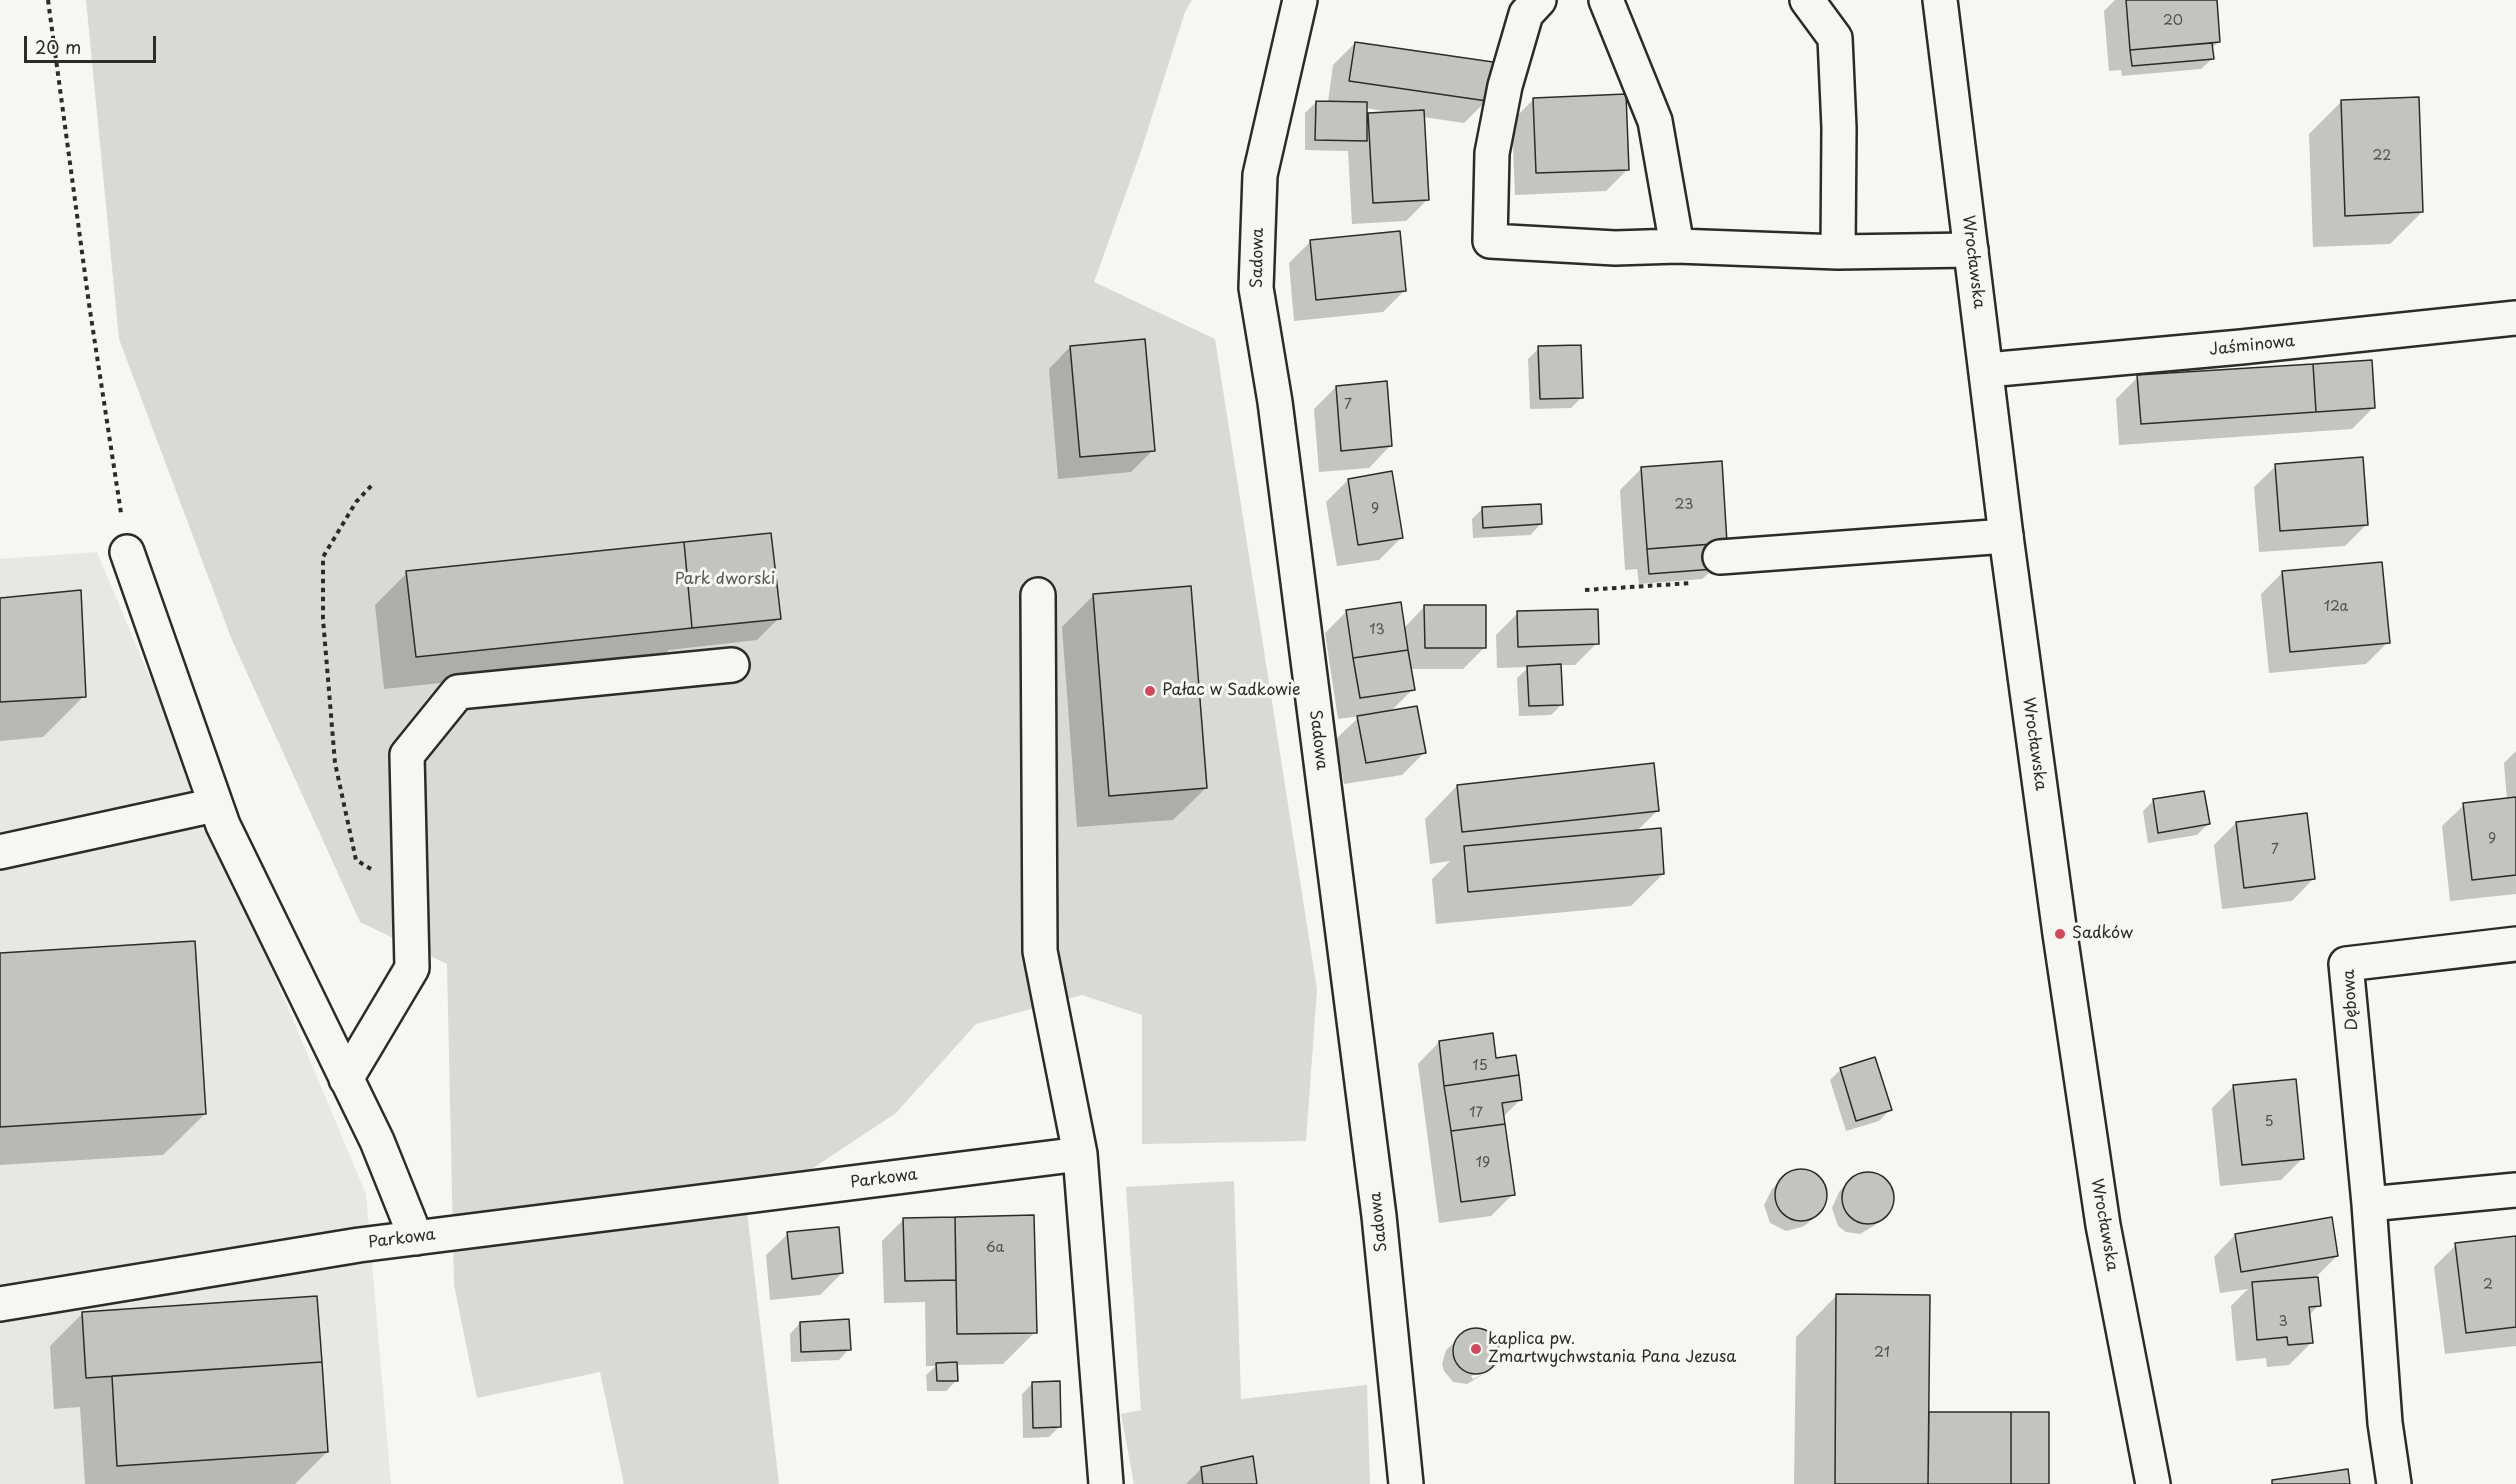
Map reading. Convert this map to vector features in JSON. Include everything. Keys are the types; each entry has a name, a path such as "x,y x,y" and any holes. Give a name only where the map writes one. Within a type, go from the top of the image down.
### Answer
{"street":[{"name":"Sadowa","path":"1300,0 1260,175 1256,288 1275,402 1379,1216 1406,1484"},
{"path":"1539,0 1526,14 1505,87 1492,153 1490,241 1615,248 1677,246 1838,252 1971,250"},
{"path":"1606,0 1654,121 1677,246"},
{"path":"1807,0 1835,38 1839,128 1838,252"},
{"name":"Wrocławska","path":"1940,0 2006,536 2060,934 2103,1225 2153,1484"},
{"name":"Jaśminowa","path":"1987,370 2241,347 2516,318"},
{"path":"1720,557 2006,536"},
{"path":"127,552 215,805 376,1141 416,1238"},
{"path":"1038,596 1040,951 1080,1154 1106,1484"},
{"path":"346,1079 412,968 407,755 458,692 732,665"},
{"path":"0,852 215,805"},
{"name":"Dębowa","path":"2394,1484 2385,1423 2369,1204 2346,964 2516,944"},
{"name":"Parkowa","path":"0,1304 359,1245 1080,1154"},
{"path":"2369,1204 2516,1190"}],"path":[{"path":"48,0 89,304 127,552"},
{"path":"373,484 356,502 323,557 323,619 335,763 356,860 410,892"}],"shaded area":[{"path":"97,552 366,1194 391,1484 0,1484 0,559"}],"green space":[{"name":"Park dworski","path":"86,0 1192,0 1185,12 1140,154 1094,282 1215,339 1317,989 1306,1141 1142,1144 1142,1015 1082,995 976,1024 896,1113 747,1212 779,1484 624,1484 600,1372 477,1398 454,1285 447,964 360,922 232,640 119,339"},
{"path":"1234,1181 1241,1399 1367,1385 1370,1484 1134,1484 1121,1414 1141,1410 1126,1187"}],"building":[{"path":"2126,0 2217,0 2220,42 2130,50"},
{"path":"1355,42 1493,62 1487,101 1349,81"},
{"path":"2212,43 2214,59 2132,66 2130,50"},
{"path":"1626,94 1629,170 1536,173 1533,98"},
{"path":"2419,97 2423,212 2345,216 2341,100"},
{"path":"1316,101 1367,102 1367,141 1315,140"},
{"path":"1424,110 1429,200 1373,203 1368,113"},
{"path":"1400,231 1406,291 1316,300 1310,240"},
{"path":"1145,339 1155,451 1080,457 1070,346"},
{"path":"1581,345 1583,398 1540,399 1538,346"},
{"path":"2372,360 2375,408 2316,412 2313,364"},
{"path":"2313,364 2316,412 2141,424 2137,375"},
{"path":"1387,381 1392,446 1341,451 1336,386"},
{"path":"2363,457 2368,525 2280,531 2275,464"},
{"path":"1722,461 1727,543 1647,549 1641,467"},
{"path":"1392,471 1403,538 1358,545 1348,479"},
{"path":"1541,504 1542,524 1483,528 1482,507"},
{"path":"771,533 781,619 692,628 684,542"},
{"path":"684,542 692,628 416,657 406,571"},
{"path":"1712,544 1714,569 1649,574 1647,549"},
{"path":"2382,562 2390,643 2290,652 2282,571"},
{"name":"Pałac w Sadkowie","path":"1191,586 1207,788 1109,796 1093,594"},
{"path":"81,590 86,697 0,702 0,598"},
{"path":"1401,602 1408,650 1353,658 1346,610"},
{"path":"1424,605 1486,605 1486,648 1425,648"},
{"path":"1598,609 1599,644 1518,647 1517,611"},
{"path":"1408,650 1415,690 1360,698 1353,658"},
{"path":"1561,664 1563,705 1529,706 1527,666"},
{"path":"1417,706 1426,753 1366,763 1357,716"},
{"path":"1654,763 1659,811 1462,832 1457,785"},
{"path":"2204,791 2210,824 2158,833 2153,799"},
{"path":"2516,797 2516,875 2472,880 2463,803"},
{"path":"2307,813 2315,879 2244,888 2236,822"},
{"path":"1661,828 1664,874 1468,892 1464,846"},
{"path":"195,941 206,1114 0,1127 0,953"},
{"path":"1493,1033 1496,1058 1516,1055 1519,1075 1444,1086 1439,1041"},
{"path":"1875,1057 1892,1110 1856,1121 1840,1068"},
{"path":"1519,1075 1522,1100 1502,1103 1505,1124 1451,1131 1444,1086"},
{"path":"2296,1079 2304,1159 2242,1165 2233,1085"},
{"path":"1505,1124 1515,1195 1461,1202 1451,1131"},
{"path":"1801,1169 1811,1171 1819,1177 1825,1185 1827,1195 1825,1205 1819,1213 1811,1219 1801,1221 1791,1219 1783,1213 1777,1205 1775,1195 1777,1185 1783,1177 1791,1171"},
{"path":"1868,1172 1878,1174 1886,1180 1892,1188 1894,1198 1892,1208 1886,1216 1878,1222 1868,1224 1858,1222 1850,1216 1844,1208 1842,1198 1844,1188 1850,1180 1858,1174"},
{"path":"1034,1215 1037,1333 957,1334 955,1217"},
{"path":"955,1217 956,1280 905,1281 903,1218"},
{"path":"2332,1217 2338,1256 2241,1272 2235,1234"},
{"path":"839,1227 843,1273 792,1279 787,1232"},
{"path":"2516,1236 2516,1327 2466,1333 2455,1243"},
{"path":"2318,1277 2321,1306 2309,1307 2313,1343 2288,1345 2287,1337 2257,1340 2252,1282"},
{"path":"1836,1294 1930,1295 1928,1484 1835,1484"},
{"path":"317,1296 322,1362 86,1378 82,1312"},
{"path":"849,1319 851,1350 801,1352 800,1322"},
{"name":"kaplica pw. Zmartwychwstania Pana Jezusa","path":"1476,1328 1492,1335 1499,1351 1492,1367 1476,1374 1460,1367 1453,1351 1460,1335"},
{"path":"322,1362 328,1452 117,1466 112,1376"},
{"path":"957,1362 958,1381 937,1381 936,1363"},
{"path":"1060,1381 1061,1427 1033,1428 1032,1382"},
{"path":"1929,1412 2011,1412 2011,1484 1928,1484"},
{"path":"2011,1412 2049,1412 2049,1484 2011,1484"},
{"path":"1253,1456 1257,1484 1203,1484 1201,1467"},
{"path":"2348,1469 2350,1484 2272,1484 2272,1480"}],"place":[{"name":"Pałac w Sadkowie","path":"1150,691"},
{"name":"Sadków","path":"2060,934"},
{"name":"kaplica pw. Zmartwychwstania Pana Jezusa","path":"1476,1349"}]}
